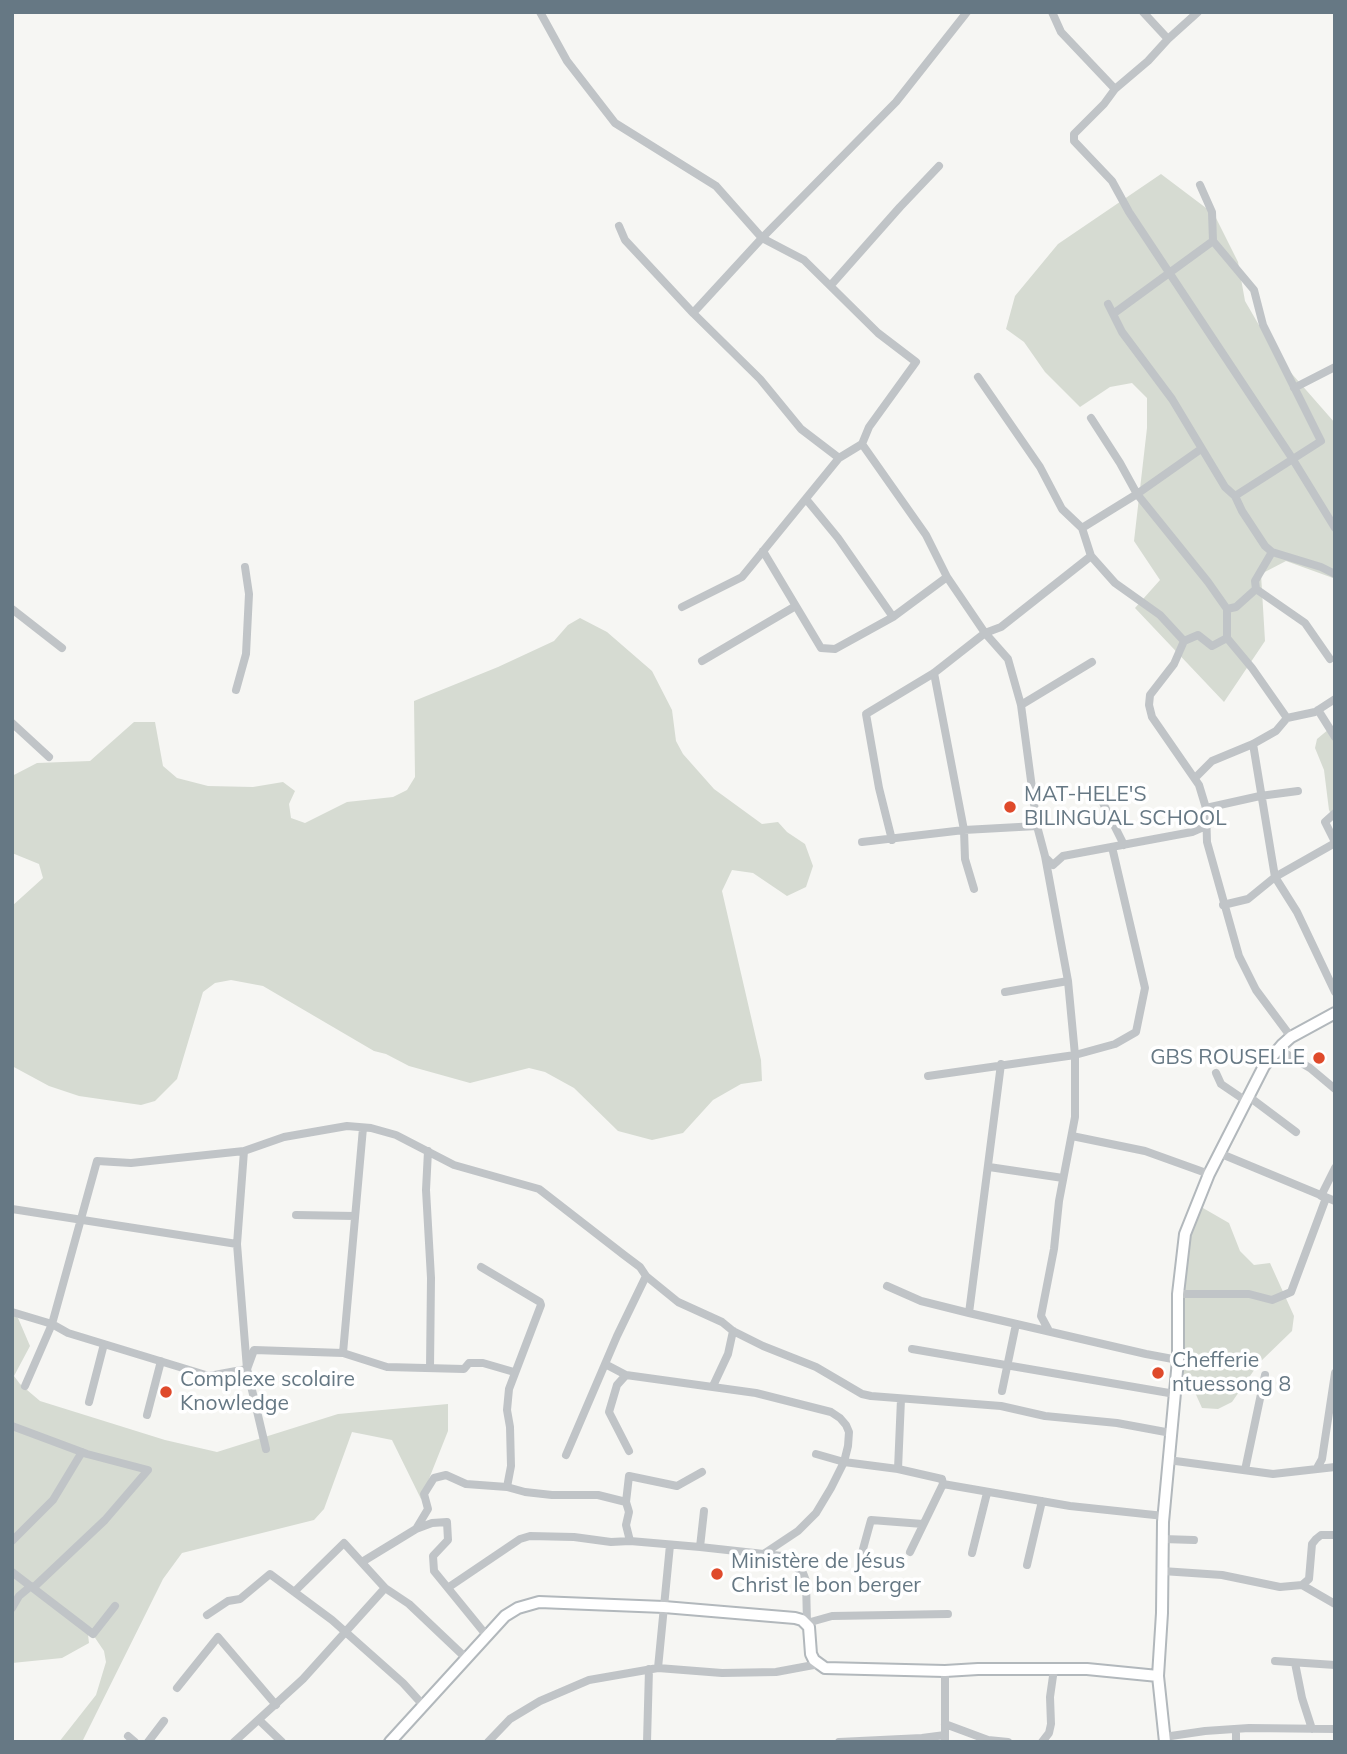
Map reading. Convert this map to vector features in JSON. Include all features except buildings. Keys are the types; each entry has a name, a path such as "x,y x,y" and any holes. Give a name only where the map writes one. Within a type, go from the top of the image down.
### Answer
{"street":[{"path":"540,12 567,61 615,123 716,186 762,238 804,260 878,333 916,362 869,427 862,444 839,458 742,577 682,607"},
{"path":"693,313 762,238 896,102 967,12"},
{"path":"1052,12 1061,32 1115,89"},
{"path":"1143,12 1168,39"},
{"path":"1198,12 1115,89 1074,134 1074,141 1112,181 1335,528"},
{"path":"831,285 900,206 940,166"},
{"path":"1200,185 1212,212 1213,241 1254,290 1262,325 1321,441 1235,496"},
{"path":"619,226 625,240 760,379 801,429 839,458"},
{"path":"1113,314 1213,241"},
{"path":"1108,304 1122,332 1172,398 1225,487 1235,496 1253,529 1272,552 1321,566 1335,574"},
{"path":"1294,388 1335,366"},
{"path":"978,377 1040,467 1062,509 1082,528 1091,556 1115,583 1160,615 1184,641"},
{"path":"1091,418 1137,494 1208,582 1227,610 1227,638 1247,661 1287,718"},
{"path":"862,444 926,535 947,577 985,633 1008,659 1021,705 1037,826 1068,981 1075,1055 1075,1117 1041,1316 1049,1331"},
{"path":"1082,528 1201,449"},
{"path":"806,499 838,538 893,617"},
{"path":"763,551 794,607 821,648 835,649 893,617 947,577"},
{"path":"1272,552 1255,581 1256,589 1305,623 1330,659"},
{"path":"892,840 879,788 866,715 934,673 985,633 1001,626 1091,556"},
{"path":"236,690 246,654 249,594 245,567"},
{"path":"1227,610 1236,607 1256,589"},
{"path":"702,661 794,607"},
{"path":"12,609 62,648"},
{"path":"1227,638 1212,646 1198,635 1184,641 1174,664 1150,695 1149,705 1152,717 1195,778 1206,808 1207,842 1239,956 1256,990 1291,1037"},
{"path":"1021,705 1092,662"},
{"path":"934,673 964,830 965,859 974,889"},
{"path":"1195,778 1212,761 1276,731 1287,718 1318,710 1335,699"},
{"path":"1318,710 1335,737"},
{"path":"12,723 48,757"},
{"path":"1253,744 1275,877 1308,932 1326,978 1335,992"},
{"path":"1206,808 1298,791"},
{"path":"1099,795 1124,845"},
{"path":"1223,905 1248,898 1275,877 1335,843 1325,822 1335,813"},
{"path":"1045,856 1053,865 1063,856 1192,832 1208,825"},
{"path":"862,842 964,830 1037,826"},
{"path":"1192,832 1207,842"},
{"path":"928,1076 1075,1055 1115,1044 1136,1032 1145,988 1112,847"},
{"path":"1004,992 1068,981"},
{"path":"1335,1013 1291,1037 1264,1066 1209,1174 1185,1234 1178,1294 1178,1360 1164,1516 1158,1676 1164,1740 1205,1731 1269,1728 1335,1730"},
{"path":"1278,1049 1310,1068 1335,1089"},
{"path":"969,1313 1001,1064"},
{"path":"1216,1073 1221,1084 1247,1098 1296,1132"},
{"path":"25,1386 52,1324 97,1161 131,1163 244,1150 284,1138 347,1126 396,1135 464,1169 539,1189 640,1267 646,1276 678,1302 785,1356 816,1367 862,1394 1001,1406 1045,1416 1117,1423 1171,1433"},
{"path":"343,1353 363,1128"},
{"path":"1072,1136 1145,1151 1209,1174"},
{"path":"244,1150 237,1244 247,1369 266,1448"},
{"path":"428,1151 426,1191 431,1278 430,1368"},
{"path":"1219,1153 1327,1198"},
{"path":"989,1167 1063,1178"},
{"path":"1178,1294 1249,1294 1272,1300 1291,1292 1327,1198 1335,1168"},
{"path":"12,1209 237,1244"},
{"path":"296,1215 355,1216"},
{"path":"481,1267 541,1305 509,1389 507,1410 511,1466 507,1487"},
{"path":"566,1455 646,1276"},
{"path":"887,1286 921,1301 1178,1360"},
{"path":"12,1312 52,1324 68,1333 209,1376 247,1369"},
{"path":"1002,1391 1016,1324"},
{"path":"713,1386 727,1354 733,1331"},
{"path":"89,1402 104,1344"},
{"path":"912,1349 1175,1394"},
{"path":"247,1369 254,1350 343,1353 387,1367 464,1369 469,1363 483,1363 514,1372"},
{"path":"147,1415 161,1361"},
{"path":"605,1364 626,1375 713,1386 791,1401 831,1412 846,1425 849,1432 844,1462 816,1513 798,1531 765,1553"},
{"path":"1317,1468 1322,1459 1335,1373"},
{"path":"626,1375 617,1385 609,1412 629,1451"},
{"path":"1245,1470 1265,1375"},
{"path":"898,1469 901,1399"},
{"path":"12,1426 82,1452 148,1471 105,1520 19,1596 12,1608"},
{"path":"12,1541 53,1500 82,1452"},
{"path":"816,1454 844,1462 898,1469 942,1479 943,1484 910,1552"},
{"path":"1168,1460 1273,1474 1335,1467"},
{"path":"630,1541 626,1525 629,1512 626,1502 629,1476 677,1486 702,1472"},
{"path":"416,1528 429,1509 425,1494 434,1478 446,1475 466,1484 507,1487 538,1493 598,1496 626,1502"},
{"path":"943,1484 1070,1506 1164,1516"},
{"path":"972,1553 987,1493"},
{"path":"1027,1565 1042,1501"},
{"path":"700,1547 704,1511"},
{"path":"860,1560 871,1520 923,1524"},
{"path":"362,1562 416,1528 432,1522 447,1522 448,1540 433,1556 434,1571 487,1636"},
{"path":"1302,1585 1309,1579 1312,1544 1321,1535 1335,1535"},
{"path":"449,1587 520,1539 530,1536 630,1541 765,1553 782,1556 803,1573 806,1581 811,1654 825,1668 945,1671 1113,1670 1158,1676"},
{"path":"1163,1539 1194,1540"},
{"path":"294,1592 344,1543 385,1588 409,1604 467,1659"},
{"path":"647,1742 653,1669 664,1606 670,1545"},
{"path":"12,1572 93,1634 115,1606"},
{"path":"1162,1572 1222,1575 1280,1587 1302,1585 1335,1604"},
{"path":"207,1615 228,1601 240,1599 270,1574 347,1634 403,1683 423,1705"},
{"path":"234,1742 276,1705 347,1634 362,1611 385,1588"},
{"path":"390,1742 505,1616 518,1608 539,1602 664,1606 795,1618 807,1623 832,1616 948,1614"},
{"path":"177,1688 218,1637 276,1705"},
{"path":"1275,1661 1335,1665"},
{"path":"1295,1663 1312,1730"},
{"path":"488,1742 510,1719 540,1701 589,1680 653,1669 762,1673 819,1664"},
{"path":"1042,1742 1049,1733 1051,1724 1050,1697 1054,1669"},
{"path":"839,1742 945,1738 945,1671"},
{"path":"260,1720 282,1742"},
{"path":"148,1742 164,1721"},
{"path":"945,1724 988,1740 1008,1742"},
{"path":"1236,1730 1236,1742"}],"shaded area":[{"path":"1161,174 1214,214 1238,262 1245,301 1278,358 1335,423 1335,581 1286,561 1261,574 1265,641 1224,702 1135,608 1160,580 1134,541 1147,428 1147,398 1132,383 1110,387 1080,407 1045,372 1024,342 1006,329 1015,296 1058,244"},
{"path":"580,618 607,632 652,671 672,710 676,741 683,754 714,789 762,824 778,822 805,844 813,866 806,887 787,896 753,873 732,870 722,891 761,1060 762,1081 741,1084 713,1100 683,1133 652,1140 618,1131 574,1088 545,1072 529,1068 470,1083 409,1066 374,1051 263,986 231,980 215,983 203,992 177,1079 155,1101 141,1105 79,1096 49,1086 12,1066 12,906 43,878 39,864 12,853 12,776 37,763 90,761 134,722 155,722 163,766 177,778 208,786 253,787 283,782 295,791 289,804 291,818 305,823 347,802 393,797 407,790 415,777 414,701 554,641 568,625"},
{"path":"1335,724 1335,822 1329,810 1324,770 1315,748 1317,739"},
{"path":"1196,1204 1229,1223 1240,1251 1254,1265 1270,1263 1294,1316 1292,1331 1259,1363 1232,1402 1218,1409 1202,1408 1193,1388 1175,1394 1178,1294"},
{"path":"12,1313 18,1318 30,1346 14,1376 40,1401 165,1440 217,1452 338,1414 448,1404 448,1431 421,1499 392,1440 352,1432 324,1509 314,1520 182,1553 163,1579 82,1742 59,1742 96,1695 106,1662 104,1651 87,1626 89,1643 62,1658 12,1663"}],"place":[{"name":"MAT-HELE'S BILINGUAL SCHOOL","path":"1010,807"},
{"name":"GBS ROUSELLE","path":"1319,1058"},
{"name":"Chefferie ntuessong 8","path":"1158,1373"},
{"name":"Complexe scolaire Knowledge","path":"166,1392"},
{"name":"Ministère de Jésus Christ le bon berger","path":"717,1574"}]}
